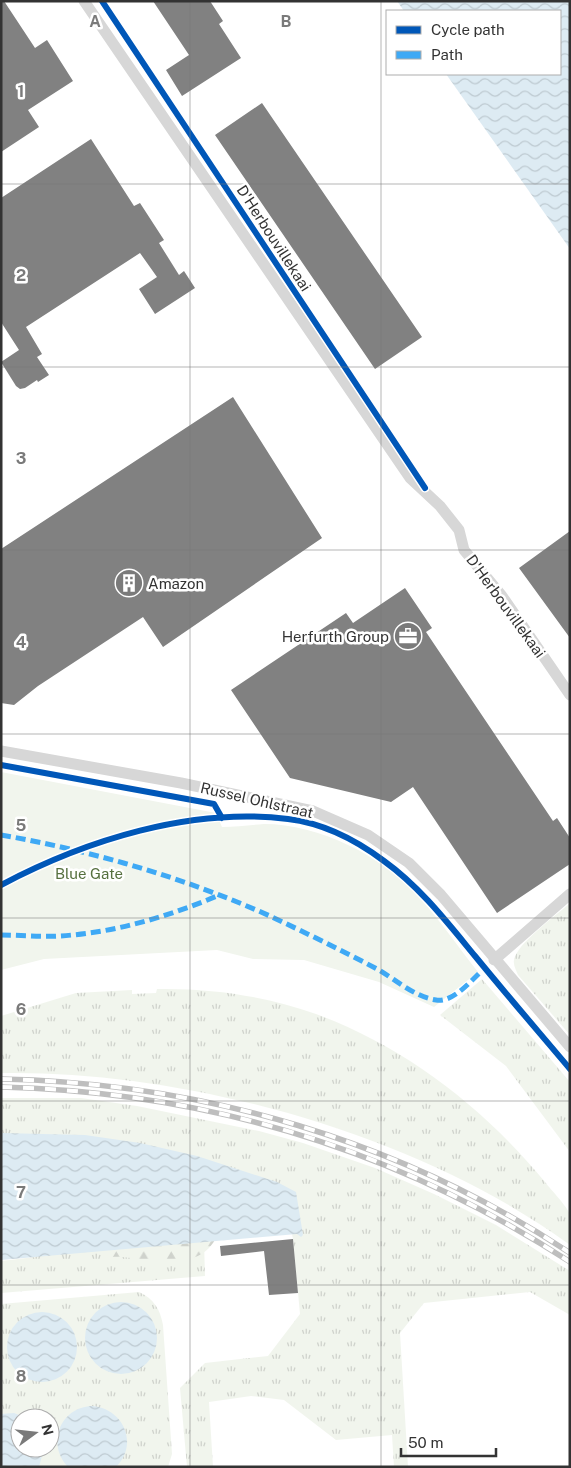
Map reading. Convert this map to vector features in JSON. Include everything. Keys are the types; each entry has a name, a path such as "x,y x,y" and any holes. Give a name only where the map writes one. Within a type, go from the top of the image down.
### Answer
{"street":[{"name":"D'Herbouvillekaai","path":"84,1 410,478 440,506 459,530 464,550 502,596 570,695"},
{"name":"Russel Ohlstraat","path":"1,751 181,783 313,811 368,835 409,863 441,895 494,960 570,1047"},
{"path":"494,960 570,894"}],"green space":[{"name":"Blue Gate","path":"1,772 216,813 222,827 264,824 285,825 328,836 369,856 404,882 434,915 478,972 434,1007 379,982 304,960 253,959 217,950 44,959 1,970"},
{"path":"570,903 570,1035 518,975 514,960 522,946"},
{"path":"482,979 570,1082 570,1152 506,1066 440,1015"},
{"path":"157,989 238,994 277,1002 316,1014 349,1028 412,1062 470,1105 522,1155 569,1212 570,1245 510,1206 443,1171 372,1141 299,1116 223,1097 147,1083 73,1075 1,1073 1,1016 76,993 132,990 132,994 156,993"},
{"path":"1,1098 81,1098 137,1106 259,1131 303,1143 375,1168 434,1194 496,1225 570,1271 570,1315 530,1292 424,1303 400,1333 408,1467 394,1467 392,1435 336,1440 284,1400 251,1396 209,1402 213,1467 187,1467 180,1388 205,1363 268,1356 300,1314 293,1239 285,1199 1,1157"},
{"path":"215,1240 207,1250 197,1257 172,1262 103,1257 99,1251"},
{"path":"204,1241 205,1276 1,1293 1,1261 35,1257 40,1251"},
{"path":"139,1292 152,1301 158,1309 163,1325 172,1454 168,1467 1,1467 1,1304"}],"water":[{"path":"397,1 570,1 570,249 447,75 561,75 561,10 403,10"},
{"path":"1,1133 85,1135 140,1143 197,1156 277,1182 296,1192 303,1235 301,1237 297,1234 1,1260"},
{"path":"121,1302 141,1308 151,1318 157,1338 151,1358 141,1368 121,1374 101,1368 91,1358 85,1338 91,1318 101,1308"},
{"path":"35,1312 49,1312 62,1318 71,1327 77,1340 75,1360 67,1372 49,1382 35,1382 22,1376 13,1367 7,1354 7,1340 13,1327 22,1318"},
{"path":"91,1406 102,1408 119,1419 127,1437 127,1447 123,1458 116,1467 68,1467 61,1458 60,1429 64,1420 80,1408"},
{"path":"10,1413 10,1458 41,1458 39,1467 1,1467 1,1414"}],"building":[{"path":"1,1 4,1 35,48 47,40 73,81 28,110 39,127 1,152"},
{"path":"153,1 210,1 223,21 219,24 241,58 182,96 166,70 189,55"},
{"path":"262,103 422,337 375,369 215,135"},
{"path":"91,139 134,206 140,203 164,240 159,243 179,275 184,271 195,288 155,314 139,289 157,277 140,253 26,327 42,354 37,357 49,375 38,382 37,380 20,389 16,386 1,362 19,350 1,322 1,198"},
{"name":"Amazon","path":"233,397 322,538 163,647 143,617 38,686 14,705 1,703 1,549"},
{"path":"570,531 570,638 519,568"},
{"path":"405,588 432,628 426,632 553,821 557,818 570,838 570,864 497,913 413,787 391,802 290,778 231,690 346,613 353,623"},
{"path":"293,1239 298,1293 269,1295 264,1251 221,1256 220,1246"}],"railway":[{"path":"1,1079 77,1083 152,1092 226,1106 298,1125 369,1150 438,1179 505,1214 570,1253"},
{"path":"1,1087 78,1091 153,1101 226,1115 298,1134 368,1158 437,1188 504,1222 570,1262"}],"marked path":[{"path":"1,835 70,849 138,867 238,902 379,970 413,992 428,998 436,1000 449,998 485,968"},
{"path":"1,935 59,936 120,928 179,911 217,896"}],"cycle path":[{"path":"102,1 425,488"},
{"path":"1,765 214,804 222,818"},
{"path":"1,885 68,854 104,841 177,823 214,818 251,817 288,819 313,824 362,846 409,882 443,918 570,1069"}],"place":[{"name":"Amazon","path":"129,583"},
{"name":"Herfurth Group","path":"408,636"}]}
